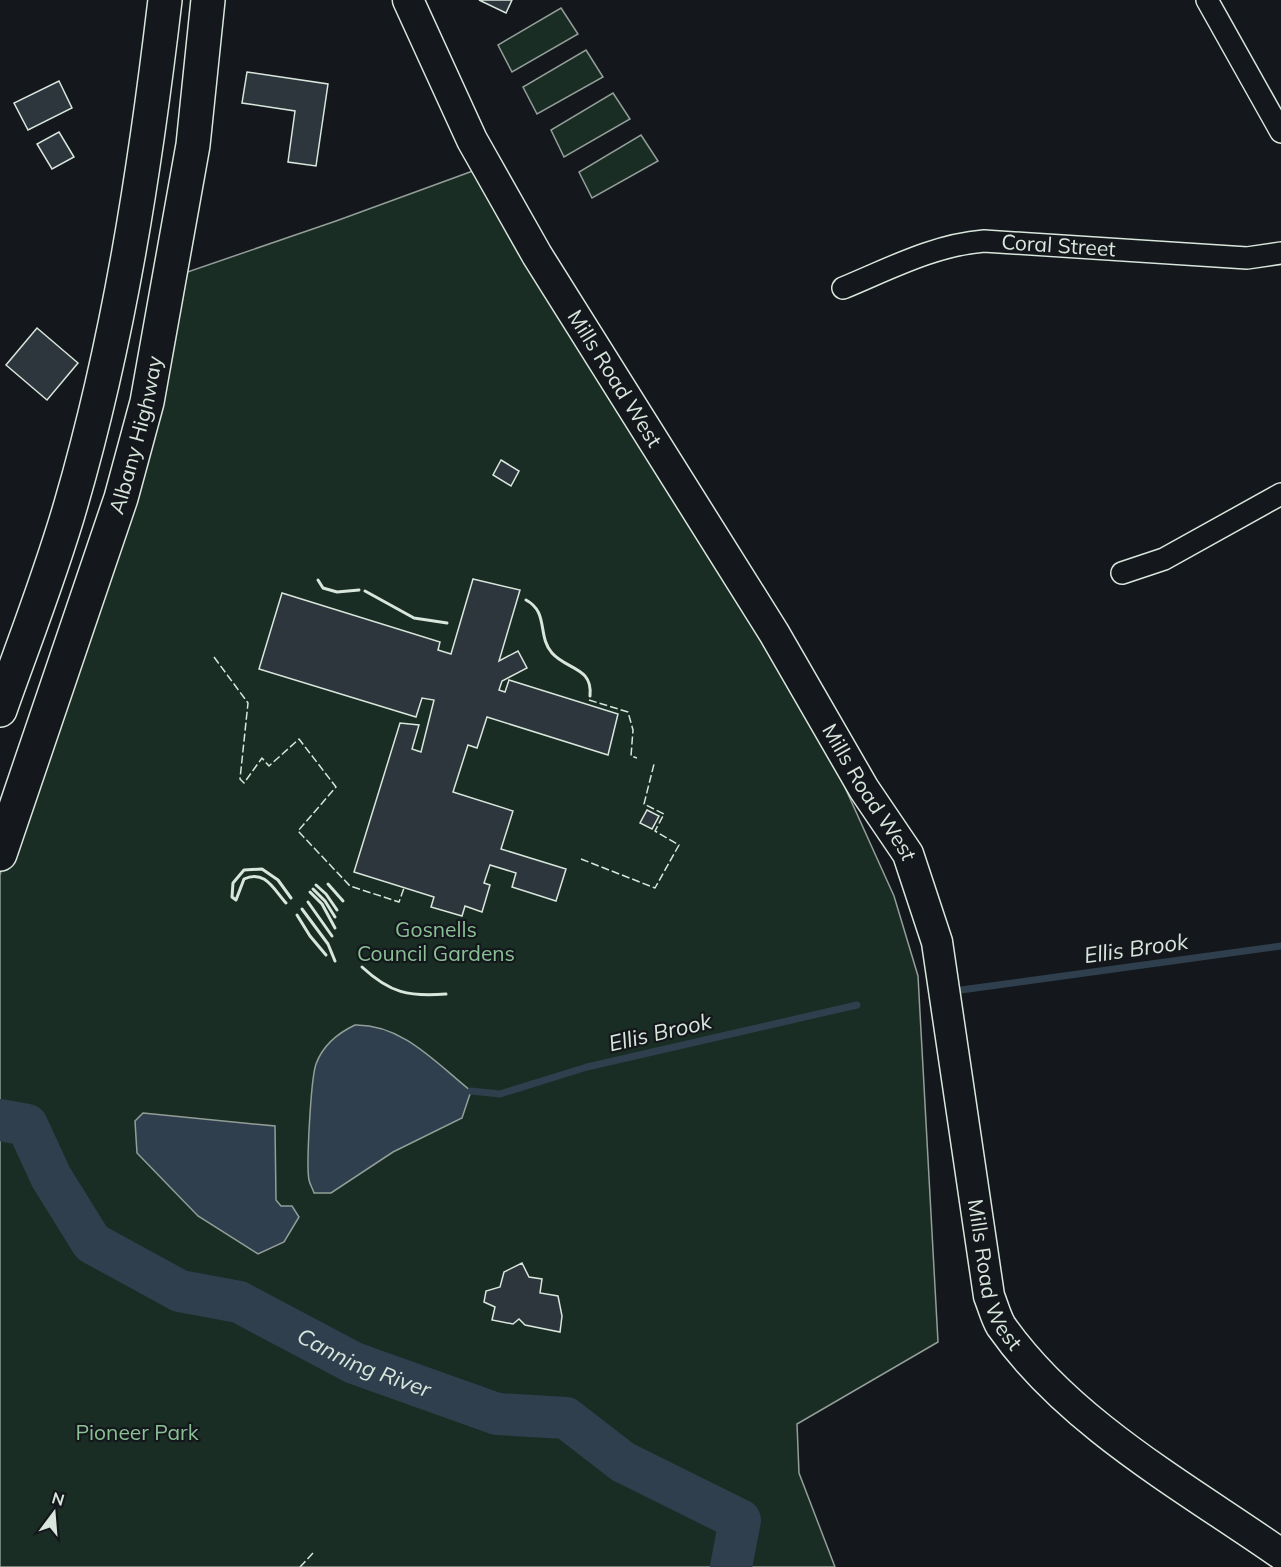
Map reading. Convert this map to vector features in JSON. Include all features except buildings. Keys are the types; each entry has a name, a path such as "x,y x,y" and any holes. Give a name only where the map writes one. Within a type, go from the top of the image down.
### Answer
{"highway":[{"path":"0,710 71,504 113,334 141,183 165,0"},
{"name":"Albany Highway","path":"0,854 121,498 152,375 193,145 208,0"},
{"path":"41,593 71,543 103,436 120,395 133,382 152,375"}],"main road":[{"name":"Mills Road West","path":"408,0 472,140 537,255 774,633 864,789 908,854 937,942 989,1296 1000,1324 1060,1396 1143,1458 1281,1554"}],"street":[{"path":"1207,0 1281,132"},
{"name":"Coral Street","path":"843,288 929,252 960,243 984,241 1247,258 1281,253"},
{"path":"1122,573 1164,559 1281,494"}],"green space":[{"path":"561,8 578,34 512,72 498,45"},
{"path":"586,50 603,77 537,114 523,87"},
{"path":"613,93 630,119 564,157 551,130"},
{"path":"641,135 658,161 592,198 579,172"},
{"name":"Gosnells Council Gardens","path":"481,168 796,679 894,896 918,976 938,1342 797,1424 799,1473 835,1567 0,1567 0,875 152,375 170,278"}],"water":[{"path":"355,1025 372,1026 403,1038 418,1047 471,1091 462,1118 393,1152 331,1193 314,1193 309,1180 308,1158 314,1072 323,1051 332,1040"},
{"path":"143,1113 275,1126 276,1200 281,1206 292,1206 299,1217 284,1242 258,1254 198,1216 137,1153 135,1121"}],"waterway":[{"name":"Ellis Brook","path":"961,990 1281,946"},
{"name":"Ellis Brook","path":"471,1091 500,1094 587,1067 857,1005"},
{"name":"Canning River","path":"0,1120 27,1125 51,1177 92,1243 180,1291 239,1302 354,1363 497,1414 566,1418 623,1462 740,1520 731,1567"}],"fence":[{"path":"214,657 248,703 240,779 244,783 262,758 269,766 299,739 336,787 298,831 350,886 399,902 404,888"},
{"path":"589,700 628,712 633,730 631,756 637,758"},
{"path":"581,859 655,888 679,845 655,831 664,814 644,804 654,764"},
{"path":"300,1567 314,1552"}],"wall":[{"path":"318,580 323,588 337,592 359,590"},
{"path":"365,591 414,618 447,623"},
{"path":"526,600 538,611 545,639 552,653 583,674 590,687 590,696"},
{"path":"286,903 268,882 258,877 244,879 236,900 232,897 233,883 244,870 262,869 278,880 291,898"},
{"path":"328,884 343,901"},
{"path":"316,885 326,894 337,910"},
{"path":"313,889 325,901 335,917"},
{"path":"310,892 322,904 335,928"},
{"path":"308,902 332,936"},
{"path":"302,909 328,944 335,961"},
{"path":"297,915 310,936 326,955"},
{"path":"362,967 391,988 411,994 446,994"}],"park label":[{"name":"Pioneer Park","path":"137,1433"}]}
